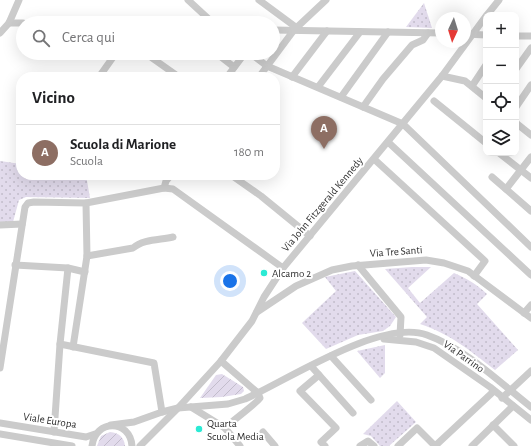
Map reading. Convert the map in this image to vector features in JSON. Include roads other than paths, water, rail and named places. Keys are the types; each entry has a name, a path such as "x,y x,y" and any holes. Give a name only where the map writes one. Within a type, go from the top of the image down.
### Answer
{"street":[{"path":"0,33 9,23 19,0"},
{"path":"188,0 205,16"},
{"path":"259,0 279,16"},
{"name":"Via John Fitzgerald Kennedy","path":"488,12 498,0"},
{"path":"280,49 296,29 324,1"},
{"path":"280,16 296,29"},
{"name":"Via John Fitzgerald Kennedy","path":"471,31 483,18"},
{"path":"9,23 16,24"},
{"path":"280,30 435,33"},
{"path":"292,76 327,31"},
{"path":"318,87 360,32"},
{"path":"341,97 388,32"},
{"path":"363,107 383,79 412,45 423,40 428,33"},
{"path":"471,34 483,35"},
{"path":"519,36 531,36"},
{"name":"Via John Fitzgerald Kennedy","path":"140,446 178,408 221,360 252,321 283,268 442,76 459,48"},
{"path":"519,65 531,48"},
{"path":"103,72 111,60"},
{"path":"155,60 172,72"},
{"path":"225,60 234,67"},
{"path":"230,72 240,60"},
{"path":"259,60 267,66 403,124 531,247"},
{"path":"262,72 272,60"},
{"path":"472,86 483,70"},
{"path":"442,76 465,80 483,95"},
{"path":"519,103 531,85"},
{"path":"434,102 483,141"},
{"path":"519,125 531,135"},
{"path":"388,142 531,275"},
{"path":"503,156 531,178"},
{"path":"506,189 531,157"},
{"path":"374,158 485,261 474,276"},
{"path":"492,177 531,211"},
{"path":"164,188 167,180"},
{"path":"238,180 261,196 310,236"},
{"path":"0,368 15,265 25,207 28,203 86,203 164,188 173,189 283,268"},
{"path":"73,347 87,256 86,203"},
{"path":"0,225 22,224"},
{"path":"87,256 133,248 138,244 145,242 173,238"},
{"name":"Via Tre Santi","path":"257,312 312,278 332,270 358,265 426,260 444,263 468,271 531,318"},
{"path":"15,265 68,268 85,272"},
{"path":"358,265 401,317 400,340"},
{"path":"54,432 60,344 68,268"},
{"path":"524,313 531,305"},
{"name":"Via Parrino","path":"178,408 228,404 258,393 349,347 401,332 426,334 448,344 531,407"},
{"name":"Via Parrino","path":"372,340 400,340 416,342 434,348 494,391 531,420"},
{"path":"60,344 154,363 162,412"},
{"path":"331,356 371,400"},
{"path":"221,360 258,393 260,398 258,402 240,414 225,428"},
{"path":"311,366 353,413"},
{"path":"502,398 531,371"},
{"path":"319,375 300,391 336,428 321,442 325,446"},
{"path":"404,444 417,428 435,446 494,391"},
{"path":"472,446 513,406"},
{"path":"191,407 225,428 240,446"},
{"path":"92,446 95,434 105,427 134,422 178,408"},
{"name":"Viale Europa","path":"0,423 86,437 95,434"},
{"path":"111,425 123,429 128,433 132,446"},
{"path":"494,425 514,446"},
{"path":"263,432 275,446"},
{"name":"Viale Europa","path":"0,434 72,446"},
{"path":"360,446 368,441 374,446"}],"place":[{"name":"Scuola di Marione","path":"324,149"},
{"name":"Alcamo 2","path":"264,273"},
{"name":"Quarta Scuola Media","path":"199,429"}]}
